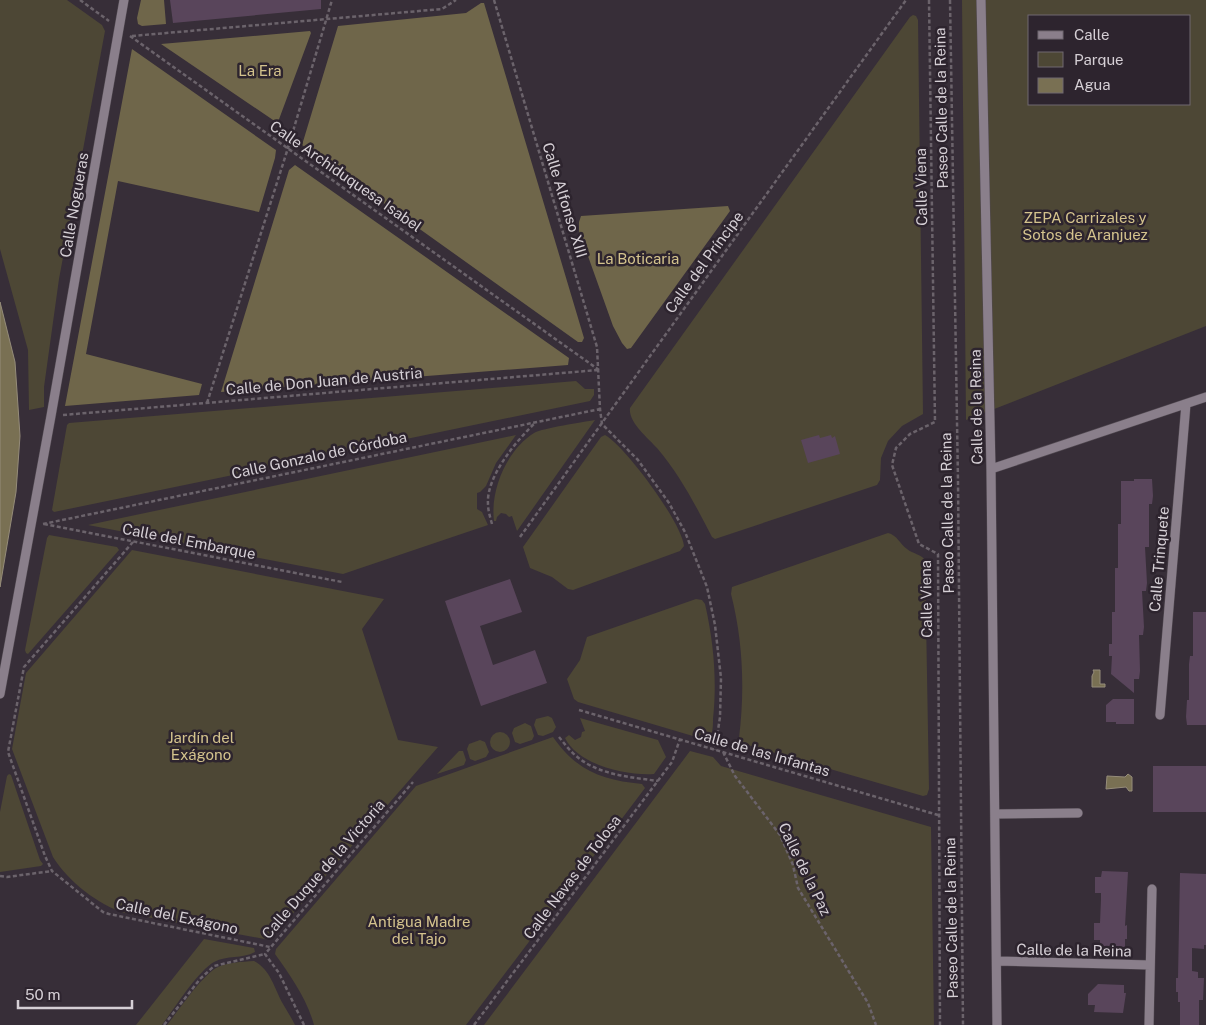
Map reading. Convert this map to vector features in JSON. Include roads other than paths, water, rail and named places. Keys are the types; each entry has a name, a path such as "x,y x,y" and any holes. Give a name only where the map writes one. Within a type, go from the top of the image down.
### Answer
{"street":[{"name":"Calle Nogueras","path":"0,694 52,416 124,0"},
{"name":"Calle de la Reina","path":"981,0 992,469 997,1025"},
{"path":"992,469 1206,397"},
{"name":"Calle Trinquete","path":"1160,715 1186,404"},
{"path":"996,814 1078,813"},
{"name":"Calle de la Reina","path":"1149,1025 1152,889"},
{"name":"Calle de la Reina","path":"996,962 1150,965"}],"water":[{"path":"0,302 15,362 20,436 16,492 0,587"},
{"path":"1093,670 1100,670 1100,684 1105,684 1105,687 1092,687"},
{"path":"1128,774 1132,777 1132,791 1129,791 1126,787 1106,789 1107,776 1125,777"}],"park label":[{"name":"La Era","path":"260,70"},
{"name":"ZEPA Carrizales y Sotos de Aranjuez","path":"1085,226"},
{"name":"La Boticaria","path":"638,258"},
{"name":"Jardín del Exágono","path":"201,746"},
{"name":"Antigua Madre del Tajo","path":"419,930"}]}
